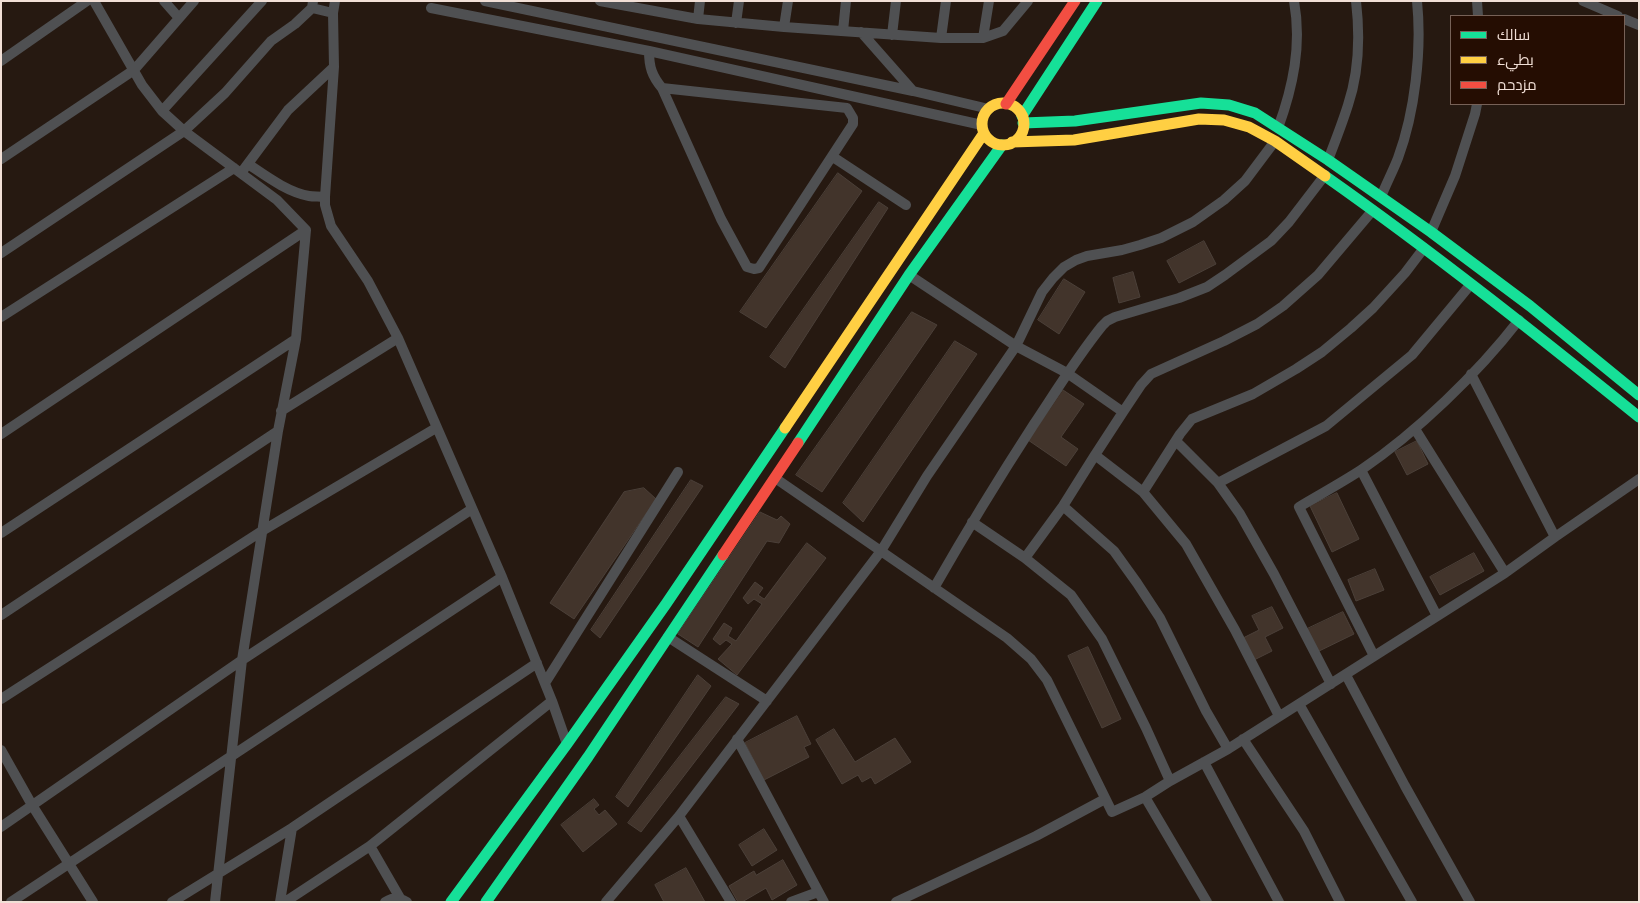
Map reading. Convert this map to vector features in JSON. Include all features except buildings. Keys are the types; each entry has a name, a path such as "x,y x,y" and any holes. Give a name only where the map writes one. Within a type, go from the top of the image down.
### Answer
{"street":[{"path":"1,61 88,1"},
{"path":"94,1 151,98 162,111 184,131 277,200 306,230 296,339 281,411 242,660 216,902"},
{"path":"164,1 179,18"},
{"path":"1,159 134,70 194,1"},
{"path":"162,111 262,1"},
{"path":"335,1 333,13 334,67 325,196 330,226 368,281 398,338 502,578 545,683 567,744"},
{"path":"485,1 913,91 989,109"},
{"path":"602,1 651,6 698,19 736,23 941,38 983,38 1003,31 1028,1"},
{"path":"698,19 700,1"},
{"path":"736,23 739,1"},
{"path":"784,27 788,1"},
{"path":"843,31 846,1"},
{"path":"892,35 896,1"},
{"path":"941,38 946,1"},
{"path":"983,38 989,1"},
{"path":"1006,104 1075,1"},
{"path":"486,902 588,757 909,275 1007,144 1022,132 1023,119 1097,1"},
{"path":"1278,128 1288,100 1295,66 1297,14 1294,1"},
{"path":"1328,160 1349,104 1354,78 1358,43 1356,1"},
{"path":"1380,197 1398,158 1409,120 1419,37 1417,1"},
{"path":"1477,1 1478,15"},
{"path":"1587,2 1616,15"},
{"path":"1,253 184,131 226,93 271,41 295,24 313,4 333,13"},
{"path":"431,8 649,51 983,129"},
{"path":"1625,19 1639,25"},
{"path":"861,32 913,91"},
{"path":"649,51 649,65 654,77 662,88 721,219 747,266 754,270 759,268 833,157 853,124 853,118 847,108 662,88"},
{"path":"1,317 248,164 288,110 334,67"},
{"path":"1023,119 1076,121 1181,105 1214,103 1242,108 1267,120 1328,160 1431,232 1545,318 1639,394"},
{"path":"1023,119 1016,108 1006,104 997,104 983,116 983,129 991,142 1007,144 1074,140 1170,123 1212,118 1237,123 1275,141 1373,210 1519,320 1639,417"},
{"path":"1431,232 1455,176 1475,114 1476,105"},
{"path":"451,902 567,744 666,604 983,129"},
{"path":"606,902 680,816 881,551 927,476 1016,346 1042,292 1053,278 1064,267 1088,256 1140,245 1161,238 1193,222 1224,200 1244,181 1275,141"},
{"path":"833,157 906,205"},
{"path":"248,164 274,182 299,193 311,197 325,196"},
{"path":"934,588 972,522 1067,373 1107,321 1207,287 1271,241 1289,222 1325,175"},
{"path":"1025,558 1063,506 1141,385 1151,374 1232,337 1257,324 1283,306 1318,276 1373,210"},
{"path":"1,434 306,230"},
{"path":"1143,492 1186,424 1199,414 1253,394 1322,352 1373,308 1424,248"},
{"path":"909,275 1016,346 1067,373 1123,412"},
{"path":"1218,483 1326,426 1412,355 1470,284"},
{"path":"1374,656 1298,508 1361,470 1415,429 1500,344 1519,320"},
{"path":"281,411 398,338"},
{"path":"1,533 296,339"},
{"path":"1471,374 1555,537"},
{"path":"1,699 262,532 436,428"},
{"path":"1415,429 1505,572"},
{"path":"1,615 278,431"},
{"path":"1176,441 1218,483 1240,514 1331,684"},
{"path":"1095,455 1143,492 1186,544 1235,630 1279,716"},
{"path":"1361,470 1437,616"},
{"path":"545,683 678,472"},
{"path":"775,478 1007,638 1030,659 1047,680 1112,812 1146,797 1170,781 1228,749 1346,675 1505,572 1639,479"},
{"path":"1063,506 1114,551 1137,583 1160,618 1206,711 1228,749"},
{"path":"1,827 242,660 472,509"},
{"path":"972,522 1025,558 1070,595 1102,639 1170,781"},
{"path":"11,902 502,578"},
{"path":"668,637 766,701"},
{"path":"172,902 292,828 537,663"},
{"path":"1346,675 1470,902"},
{"path":"285,902 370,846 552,701"},
{"path":"1299,704 1412,902"},
{"path":"737,739 824,902"},
{"path":"1243,739 1304,832 1340,902"},
{"path":"1,750 32,805 93,902"},
{"path":"1204,762 1279,902"},
{"path":"1146,797 1207,902"},
{"path":"896,902 1036,836 1105,799"},
{"path":"680,816 731,902"},
{"path":"280,902 292,828"},
{"path":"370,846 403,900"},
{"path":"790,902 818,892"},
{"path":"385,902 394,898 403,900"}],"traffic: fast":[{"path":"1022,116 1097,1"},
{"path":"1023,123 1075,121 1201,103 1229,105 1255,113 1328,160 1431,232 1530,306 1639,395"},
{"path":"798,443 909,275 1002,145"},
{"path":"1325,176 1445,264 1639,417"},
{"path":"451,902 567,744 666,604 785,428"},
{"path":"486,902 588,757 723,555"}],"traffic: slow":[{"path":"1003,103 1018,109 1024,124 1018,139 1003,145 988,139 982,124 988,109 1003,103"},
{"path":"1012,142 1074,140 1199,119 1224,120 1249,127 1275,141 1325,176"},
{"path":"785,428 984,133"}],"traffic: jam":[{"path":"1006,104 1075,1"},
{"path":"723,555 798,443"}]}
